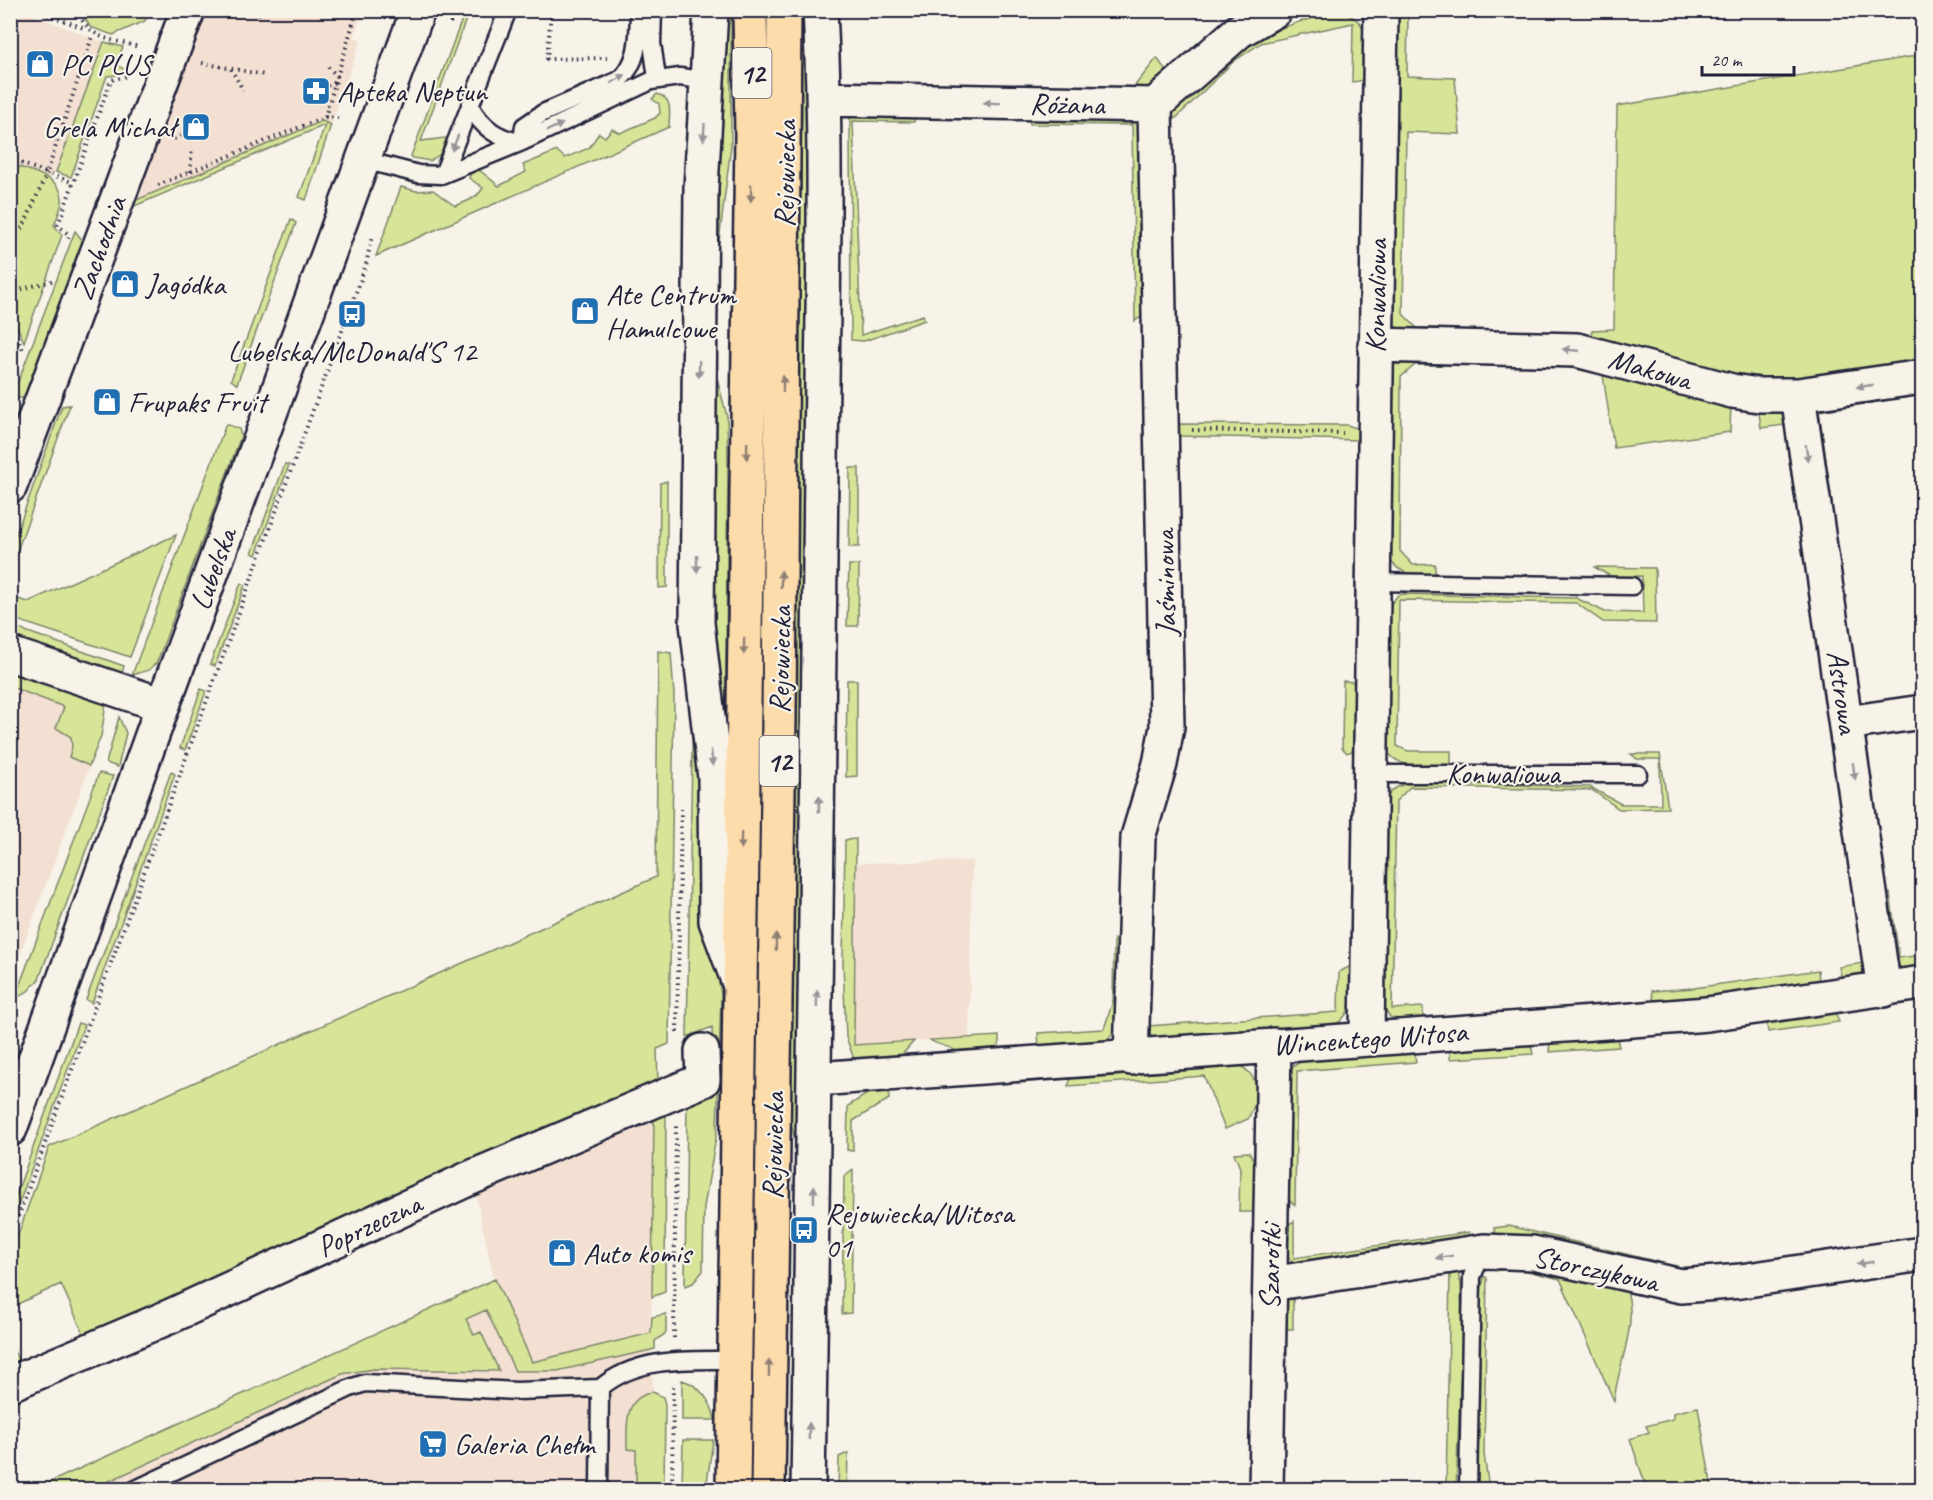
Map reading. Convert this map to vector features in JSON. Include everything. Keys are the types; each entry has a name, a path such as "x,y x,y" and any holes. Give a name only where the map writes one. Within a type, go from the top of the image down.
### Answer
{"highway":[{"name":"Rejowiecka","path":"734,1490 739,983 752,182 750,10"},
{"name":"Rejowiecka","path":"768,1490 780,684 784,10"}],"street":[{"name":"Zachodnia","path":"10,486 188,10"},
{"name":"Lubelska","path":"10,1129 418,10"},
{"name":"Rejowiecka","path":"711,10 700,209 697,623 715,778 716,921 739,983"},
{"path":"808,1490 816,1078 825,99 820,10"},
{"path":"1155,105 1239,31 1275,10"},
{"name":"Konwaliowa","path":"1367,1038 1381,10"},
{"name":"Różana","path":"825,99 1155,105"},
{"name":"Jaśminowa","path":"1131,1058 1138,837 1160,764 1167,727 1155,105"},
{"name":"Makowa","path":"1375,345 1577,350 1732,392 1759,395 1798,395 1923,377"},
{"name":"Astrowa","path":"1798,395 1884,990"},
{"path":"10,415 25,447"},
{"path":"10,654 163,705"},
{"path":"1847,723 1923,712"},
{"name":"Wincentego Witosa","path":"816,1078 1131,1058 1274,1045 1661,1018 1923,983"},
{"name":"Szarotki","path":"1266,1490 1274,1045"},
{"name":"Poprzeczna","path":"10,1384 171,1316 468,1179 703,1080 702,1051"},
{"name":"Storczykowa","path":"1270,1284 1484,1251 1533,1253 1680,1286 1741,1281 1923,1254"}],"lane":[{"path":"443,174 508,10"},
{"path":"522,142 525,126 543,113 619,80 627,73 637,52 639,10"},
{"path":"653,10 652,43 657,78"},
{"path":"364,159 418,174 443,174 522,142 657,78 708,81"},
{"path":"470,106 477,118 492,132 507,140 522,142"},
{"path":"1372,582 1632,586"},
{"name":"Konwaliowa","path":"1369,774 1638,774"},
{"path":"1468,1490 1472,1276 1484,1251"},
{"path":"134,1490 365,1383 517,1391 600,1388 616,1374 643,1366 674,1360 735,1360"},
{"path":"599,1490 600,1388"}],"path":[{"path":"36,10 86,29 93,34 139,47"},
{"path":"76,10 86,29"},
{"path":"258,14 266,10"},
{"path":"551,10 547,59 624,58 637,52"},
{"path":"325,117 355,17"},
{"path":"10,243 24,225 47,173 93,34"},
{"path":"135,57 142,38"},
{"path":"200,62 265,75"},
{"path":"65,244 69,235 58,225 72,182 111,80 127,76 131,66"},
{"path":"328,67 338,79"},
{"path":"230,68 243,90"},
{"path":"322,88 338,79"},
{"path":"115,203 325,117 338,118"},
{"path":"190,172 192,148"},
{"path":"10,159 72,182"},
{"path":"48,291 55,272"},
{"path":"10,292 52,281"},
{"path":"10,320 24,352"},
{"path":"21,361 28,342"},
{"path":"10,1239 334,350"},
{"path":"1161,430 1374,433"}],"shaded area":[{"path":"11,11 22,11 104,42 56,172 48,178 11,164"},
{"path":"199,11 371,11 367,20 360,19 354,37 361,40 331,125 325,125 133,204 122,230"},
{"path":"11,670 106,704 101,736 11,978"},
{"path":"972,861 969,1038 854,1045 857,863"},
{"path":"654,1112 651,1350 653,1391 663,1397 665,1404 664,1489 35,1490 494,1280 476,1196 513,1176"}],"green space":[{"path":"812,10 799,1165 788,1105 802,109 800,11"},
{"path":"81,11 149,11 145,21 113,35 90,27"},
{"path":"465,11 469,11 421,141 445,138 448,141 439,155 430,161 413,158 411,156"},
{"path":"721,11 731,11 731,146 716,265 708,173"},
{"path":"1400,11 1425,11 1408,13 1407,76 1455,78 1460,134 1406,132 1403,314 1417,328 1437,328 1437,334 1401,331 1393,323 1395,23"},
{"path":"1339,13 1358,21 1363,29 1367,48 1366,80 1352,82 1353,23 1261,43 1233,62 1173,121 1169,119 1171,107 1211,72 1247,45 1266,35 1311,18"},
{"path":"104,42 123,47 116,64 125,70 118,75 107,76 71,177 56,172"},
{"path":"1922,55 1922,364 1825,378 1749,383 1591,337 1592,330 1614,329 1617,106"},
{"path":"1157,58 1167,72 1144,90 1020,86 1133,88"},
{"path":"657,94 666,99 668,103 669,127 376,256 401,187 416,191 433,190 455,206 474,197 483,188 469,178 472,170 478,169 499,186 526,172 523,165 557,151 565,158 589,148 599,133 605,137 612,129 620,133 655,118 660,113 659,104 652,99"},
{"path":"853,111 915,113 914,122 853,121 861,335 923,315 925,320 864,341 851,340 850,118"},
{"path":"1029,115 1137,121 1142,127 1146,314 1135,321 1132,125 1030,124"},
{"path":"322,121 331,125 306,200 299,197 325,125 132,207 122,230 127,204"},
{"path":"11,164 52,181 58,186 62,202 54,225 62,235 24,342 11,313"},
{"path":"291,219 296,223 237,384 231,380"},
{"path":"75,231 83,241 29,390 24,398 16,398 15,390"},
{"path":"1484,355 1483,365 1415,365 1401,377 1400,551 1413,565 1435,564 1435,575 1404,572 1389,559 1390,368 1397,359"},
{"path":"1508,356 1565,358 1731,401 1730,432 1614,448 1603,375 1566,367 1508,365"},
{"path":"715,371 727,416 725,754 712,691"},
{"path":"1922,383 1922,395 1819,411 1832,502 1825,498 1815,411 1820,402"},
{"path":"70,405 11,568 11,548 62,406"},
{"path":"1758,405 1774,406 1789,419 1804,494 1794,495 1784,425 1761,428"},
{"path":"226,424 239,429 241,436 157,662 149,670 132,675"},
{"path":"1175,424 1347,425 1360,429 1361,440 1176,436"},
{"path":"285,464 289,465 256,555 252,553"},
{"path":"850,468 859,468 859,547 849,547"},
{"path":"667,481 667,587 659,588 660,483"},
{"path":"176,535 130,657 11,618 11,597 28,602"},
{"path":"849,565 859,565 858,626 847,626"},
{"path":"1594,567 1655,568 1656,623 1603,622 1576,603 1399,600 1397,746 1408,751 1451,751 1451,765 1414,766 1397,761 1391,756 1386,748 1387,609 1398,595 1576,598 1605,612 1643,613 1642,576 1612,577"},
{"path":"241,583 245,585 215,666 210,664"},
{"path":"11,626 124,666 121,676 11,639"},
{"path":"658,651 671,653 674,695 669,1044 657,1049 658,1083 22,1373 11,1364 10,1343 22,1367 85,1337 61,1284 11,1307 11,1255 49,1147 656,877"},
{"path":"10,670 106,704 101,736 89,766 69,757 72,747 71,737 56,728 64,707 11,687"},
{"path":"847,680 857,680 857,776 846,777"},
{"path":"1343,681 1357,682 1355,750 1347,753 1342,748"},
{"path":"201,689 206,691 185,750 180,748"},
{"path":"693,693 714,953 721,995 717,1131 704,1207 703,1271 693,1283 685,1286 687,1099 713,1088 712,1027 687,1037"},
{"path":"119,717 126,733 118,767 106,763"},
{"path":"1631,754 1660,754 1668,808 1619,809 1592,790 1410,787 1396,801 1392,1009 1423,1007 1423,1020 1405,1021 1390,1017 1382,1004 1385,799 1390,792 1413,782 1590,787 1621,804 1661,804 1660,759 1637,759"},
{"path":"171,772 175,774 92,1003 86,1000"},
{"path":"99,773 113,776 39,979 28,991 14,1000"},
{"path":"856,839 854,1045 914,1041 900,1057 858,1061 854,1059 846,1037 843,963 845,840"},
{"path":"1848,866 1859,868 1871,967 1864,974 1842,979 1839,967 1863,963"},
{"path":"1890,893 1899,958 1922,955 1922,967 1903,969 1895,962 1882,899"},
{"path":"1114,939 1119,941 1121,983 1121,1000 1116,1028 1109,1038 1099,1043 1039,1047 1038,1033 1104,1029 1113,1001"},
{"path":"1351,966 1351,994 1348,1010 1338,1023 1329,1027 1145,1040 1148,1026 1338,1012 1339,972"},
{"path":"1818,970 1819,983 1654,1003 1652,991 1694,988"},
{"path":"1834,1009 1839,1022 1768,1032 1766,1019"},
{"path":"78,1023 84,1025 11,1225 11,1209"},
{"path":"1616,1035 1619,1047 1549,1052 1550,1040"},
{"path":"999,1036 999,1051 959,1053 930,1040"},
{"path":"1530,1041 1533,1054 1450,1059 1450,1047"},
{"path":"1414,1050 1416,1062 1297,1071 1295,1205 1290,1201 1286,1189 1287,1071 1306,1058"},
{"path":"1235,1063 1252,1076 1259,1095 1248,1119 1225,1129 1204,1076 1068,1086 1073,1074"},
{"path":"889,1088 889,1099 853,1121 853,1151 847,1150 848,1106 873,1090"},
{"path":"666,1108 665,1292 652,1297 654,1112"},
{"path":"1249,1152 1256,1164 1254,1212 1239,1212 1240,1168 1234,1153"},
{"path":"853,1170 851,1313 842,1314 844,1177"},
{"path":"1294,1221 1294,1258 1469,1232 1470,1243 1296,1266 1286,1254 1286,1226"},
{"path":"1509,1226 1689,1269 1689,1277 1497,1242 1494,1228"},
{"path":"1501,1262 1626,1288 1630,1316 1629,1330 1614,1401 1560,1279 1511,1267 1495,1271 1493,1266"},
{"path":"1457,1270 1461,1284 1462,1344 1456,1489 1446,1489 1450,1272 1355,1286"},
{"path":"1484,1276 1487,1278 1484,1454 1489,1489 1476,1490 1478,1309"},
{"path":"495,1279 532,1362 651,1333 652,1317 666,1314 666,1333 655,1341 655,1349 557,1371 515,1371 486,1310 466,1319 474,1335 481,1332 499,1371 374,1369 342,1374 92,1489 35,1489"},
{"path":"1355,1286 1293,1296 1293,1295"},
{"path":"1293,1296 1293,1329 1282,1329 1284,1297"},
{"path":"682,1380 700,1390 711,1407 715,1420 682,1420"},
{"path":"653,1392 663,1397 665,1404 664,1489 636,1489 636,1450 627,1449 627,1422 636,1400"},
{"path":"1698,1407 1712,1489 1647,1489 1630,1439 1649,1432 1646,1426 1673,1419 1673,1413"},
{"path":"683,1440 713,1440 706,1489 682,1489"},
{"path":"848,1453 847,1489 838,1489 839,1457"}],"place":[{"name":"PC PLUS","path":"40,64"},
{"name":"Apteka Neptun","path":"316,91"},
{"name":"Grela Michał","path":"196,127"},
{"name":"Jagódka","path":"125,284"},
{"name":"Ate Centrum Hamulcowe","path":"585,311"},
{"name":"Lubelska/McDonald'S 12","path":"352,314"},
{"name":"Frupaks Fruit","path":"107,402"},
{"name":"Rejowiecka/Witosa 01","path":"804,1230"},
{"name":"Auto komis","path":"562,1253"},
{"name":"Galeria Chełm","path":"433,1444"}]}
